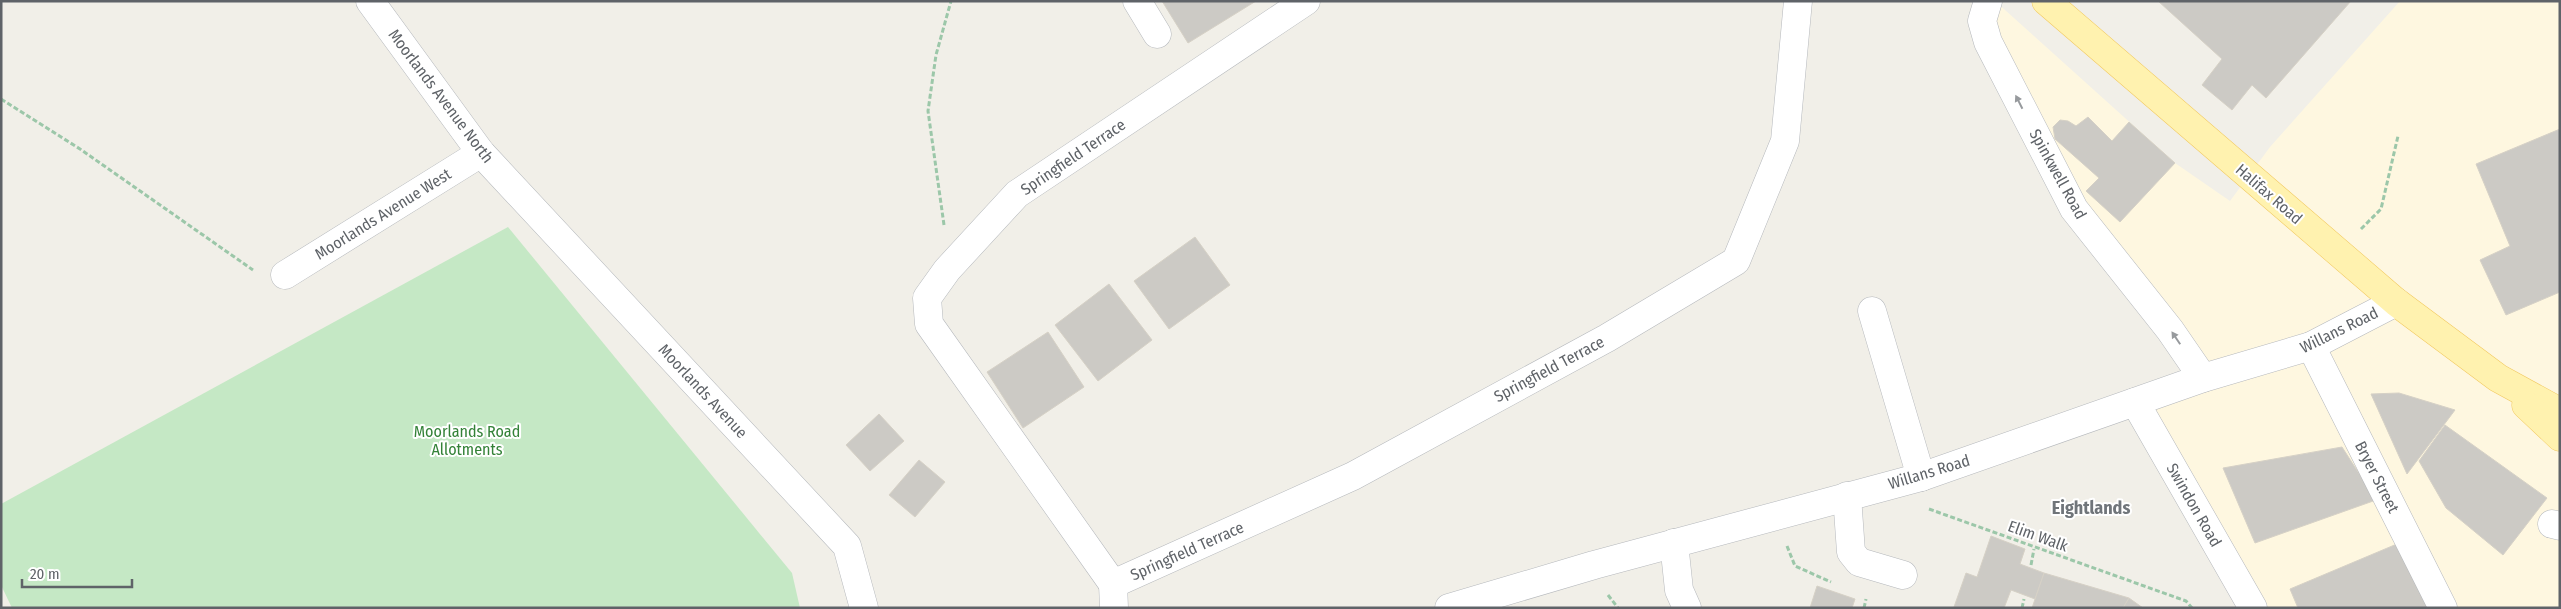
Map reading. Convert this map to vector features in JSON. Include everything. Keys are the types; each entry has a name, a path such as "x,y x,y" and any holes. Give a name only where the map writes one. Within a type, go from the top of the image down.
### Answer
{"main road":[{"name":"Halifax Road","path":"2046,1 2396,302 2498,378 2560,437"},
{"name":"Halifax Road","path":"2498,378 2560,412"}],"street":[{"name":"Moorlands Avenue North","path":"370,1 481,154 515,188"},
{"path":"1137,1 1158,34"},
{"name":"Springfield Terrace","path":"1306,1 1017,194 947,270 927,298 929,324 1114,596 1353,476 1607,338 1736,261 1785,141 1798,1"},
{"name":"Spinkwell Road","path":"1988,1 1982,21 1988,42 2074,209 2170,330 2203,378"},
{"name":"Moorlands Avenue West","path":"285,274 481,154"},
{"name":"Moorlands Avenue","path":"515,188 847,546 864,608"},
{"name":"Willans Road","path":"1449,608 1499,601 1674,543 1921,477 2203,378 2311,346 2396,302"},
{"path":"1872,312 1921,477"},
{"name":"Bryer Street","path":"2311,346 2443,608"},
{"name":"Swindon Road","path":"2135,402 2253,608"},
{"path":"1847,496 1851,552 1859,562 1903,575"},
{"path":"1674,543 1679,590 1687,608"}],"path":[{"path":"1,100 80,149 266,279 285,274"},
{"path":"2356,233 2381,209 2398,136"},
{"name":"Elim Walk","path":"1928,509 2034,549 2186,601 2192,608"},
{"path":"1776,516 1795,566 1839,586"},
{"path":"2031,565 2034,549"},
{"path":"1857,594 1866,598 1864,608"},
{"path":"2022,608 2024,598"}],"shaded area":[{"path":"1995,1 2175,163 2230,201 2270,147 2400,1 2560,1 2560,608 2246,608 2135,402 2203,379 2074,209 1988,42"}],"green space":[{"name":"Moorlands Road Allotments","path":"508,227 792,573 800,608 12,608 1,585 1,504"}],"building":[{"path":"1162,1 1256,1 1188,43"},
{"path":"2158,1 2351,1 2266,98 2252,85 2232,110 2202,85 2222,59"},
{"path":"2088,117 2112,141 2129,122 2175,163 2120,222 2086,191 2099,178 2055,139 2053,127 2060,120 2068,121 2076,126"},
{"path":"2560,129 2560,292 2506,315 2480,260 2510,246 2476,164"},
{"path":"1195,237 1230,285 1169,329 1134,281"},
{"path":"1109,284 1152,340 1098,381 1055,325"},
{"path":"1048,332 1084,387 1023,428 987,372"},
{"path":"2399,393 2455,410 2407,474 2371,394"},
{"path":"879,414 904,441 870,471 846,445"},
{"path":"2445,425 2547,498 2503,555 2446,508 2419,461"},
{"path":"2342,447 2376,500 2255,543 2223,468"},
{"path":"919,460 945,482 915,517 889,495"},
{"path":"1991,536 2025,549 2020,564 2044,573 2035,599 2011,590 2004,608 1954,607 1966,573 1977,577"},
{"path":"2404,541 2432,608 2298,608 2290,589"},
{"path":"2044,573 2129,598 2123,608 2032,608"},
{"path":"1817,586 1855,599 1852,608 1810,608"},
{"path":"2129,598 2143,608 2123,608"}],"district":[{"name":"Eightlands","path":"2091,508"}]}
